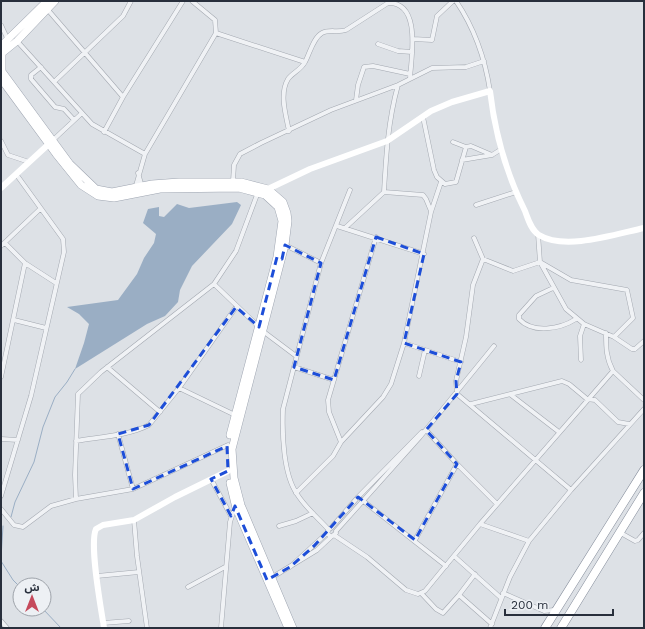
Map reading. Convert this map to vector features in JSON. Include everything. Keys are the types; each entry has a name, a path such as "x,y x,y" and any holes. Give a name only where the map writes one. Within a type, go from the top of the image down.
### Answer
{"highway":[{"path":"545,628 644,470"},
{"path":"561,628 644,493"}],"main road":[{"path":"47,1 8,41 1,51 1,74 76,180 90,192 98,196 109,198 138,190 178,182 234,181 252,183 268,189 283,202 287,213 288,231 285,245 279,258"},
{"path":"1,51 17,41 55,1"},
{"path":"138,190 233,188 258,192 272,200 281,214 282,228 279,258 232,448 234,478 239,506"},
{"path":"262,329 235,415 228,445 228,471 239,506 293,628"},
{"path":"270,578 288,628"}],"street":[{"path":"55,81 126,14 131,1"},
{"path":"104,132 182,1"},
{"path":"138,190 138,172 145,154 216,33 215,20 192,1"},
{"path":"413,39 433,39 437,16 455,1 474,33 484,61 500,150 516,192 531,225 538,234 549,238 569,241 644,228"},
{"path":"289,131 284,91 288,79 305,62 316,40 323,33 342,32 388,3 395,4 408,15 412,24 413,39 410,77"},
{"path":"48,10 123,98"},
{"path":"1,25 8,41"},
{"path":"216,33 305,62"},
{"path":"17,41 55,81 92,124 145,154"},
{"path":"378,44 398,52 412,52"},
{"path":"234,181 234,165 240,154 356,100 398,85 410,77 432,68 466,67 484,61"},
{"path":"41,66 31,75 30,79 55,107 64,109 74,120"},
{"path":"356,100 358,84 364,67 373,66 410,77"},
{"path":"345,228 384,192 387,141 398,85"},
{"path":"268,189 320,165 387,141 423,117 461,98 490,91"},
{"path":"1,188 82,113"},
{"path":"423,117 434,170 441,182 445,184 456,182 466,148"},
{"path":"1,141 8,155 29,162"},
{"path":"453,142 466,148 471,146 492,155"},
{"path":"462,160 492,155 500,150"},
{"path":"138,172 138,190"},
{"path":"1,496 31,396 56,283 64,255 64,243 16,174"},
{"path":"296,493 333,456 341,442 383,397 391,384 404,343 424,254 431,212 441,182"},
{"path":"275,194 276,184"},
{"path":"350,190 337,226 321,262 283,409 282,429 290,479 296,493 329,530 367,557 406,590 418,594 425,591 497,504 613,370"},
{"path":"76,500 78,394 108,367 214,284 236,251 258,192"},
{"path":"384,192 423,195 431,212"},
{"path":"476,204 516,192"},
{"path":"40,209 3,245 25,263 56,283"},
{"path":"337,226 376,237 424,254"},
{"path":"538,234 540,262 553,288 566,309 576,319 584,324 614,336 632,349 635,349 644,341"},
{"path":"341,442 328,407 334,380 376,237"},
{"path":"474,238 483,259 473,285 461,362 456,381 457,394 571,490"},
{"path":"285,245 321,262"},
{"path":"483,259 513,271 540,262 571,280 628,290 633,318 614,336"},
{"path":"1,377 25,263"},
{"path":"214,284 236,307 296,356"},
{"path":"553,288 536,296 519,315 518,319 527,326 540,329 568,323 576,319"},
{"path":"76,441 142,429 149,425 179,388 236,307"},
{"path":"14,320 46,328"},
{"path":"581,360 580,336 584,324"},
{"path":"606,333 607,358 613,370 644,400"},
{"path":"404,343 461,362"},
{"path":"270,578 317,550 334,534 457,394 494,346"},
{"path":"419,376 425,350"},
{"path":"108,367 160,412"},
{"path":"294,367 334,380"},
{"path":"470,404 511,395 559,381 569,384 587,399 594,400 618,422 629,424"},
{"path":"179,388 235,415"},
{"path":"511,395 559,432"},
{"path":"459,595 491,626 503,593 519,558 529,541 571,490 644,409"},
{"path":"426,430 497,504"},
{"path":"290,567 329,530 358,497 419,434 426,430"},
{"path":"118,434 133,489"},
{"path":"1,439 18,440"},
{"path":"1,509 13,524 20,527 27,525 47,508 76,500 133,489 228,445"},
{"path":"415,540 457,464"},
{"path":"129,621 103,625 94,546 96,529 103,525 134,520 228,471"},
{"path":"211,479 231,516"},
{"path":"358,497 415,540 446,566"},
{"path":"221,628 225,567 231,516 239,506"},
{"path":"279,526 296,521 313,513"},
{"path":"134,520 139,572 147,628"},
{"path":"480,524 529,541"},
{"path":"329,530 334,534"},
{"path":"619,532 635,540 638,540 644,533"},
{"path":"454,556 501,598"},
{"path":"188,587 225,567"},
{"path":"97,576 139,572"},
{"path":"421,593 436,609 443,613 475,574"},
{"path":"503,593 544,611 555,610"},
{"path":"544,611 550,619"},
{"path":"1,621 6,628"}],"highlighted area":[{"path":"376,237 424,254 404,343 461,362 456,381 457,394 426,430 457,464 415,540 358,497 314,546 290,567 267,580 235,506 231,516 211,479 228,471 227,446 133,489 118,434 149,425 236,307 259,327 277,257 282,259 285,245 321,263 294,367 334,380"}],"water":[{"path":"237,202 241,205 232,224 192,266 180,290 178,302 165,316 147,324 75,369 89,324 79,314 67,307 118,300 137,274 144,258 154,243 156,234 143,223 148,209 159,207 159,216 164,217 177,204 189,208"}],"waterway":[{"path":"11,517 15,502 34,462 43,427 55,397 75,369"},
{"path":"1,558 3,526"},
{"path":"1,561 12,578"},
{"path":"51,617 61,628"}]}
